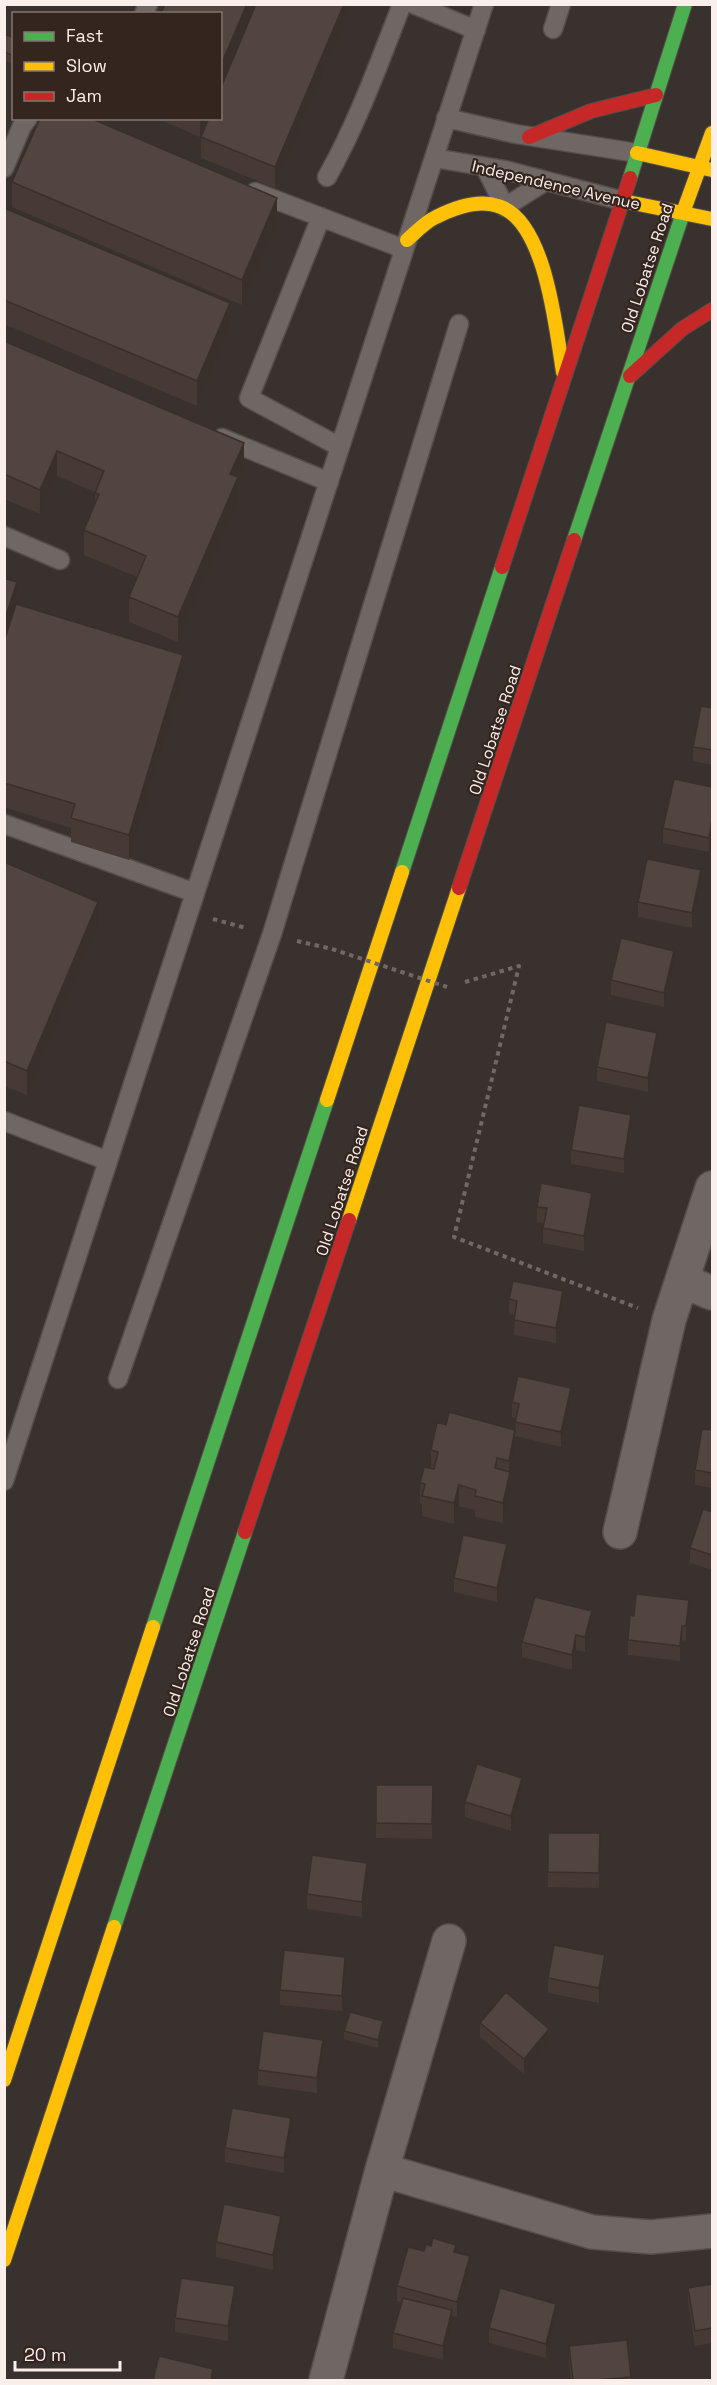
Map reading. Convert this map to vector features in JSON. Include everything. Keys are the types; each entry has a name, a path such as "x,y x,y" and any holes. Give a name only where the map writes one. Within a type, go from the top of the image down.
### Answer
{"main road":[{"path":"4,2080 623,201 685,4"},
{"path":"529,137 575,115 625,100 656,95"},
{"name":"Old Lobatse Road","path":"4,2260 683,212 706,168 712,133"},
{"path":"637,153 706,168"},
{"name":"Independence Avenue","path":"623,201 712,219"},
{"path":"406,245 435,218 477,203 505,207 520,219 532,236 541,262 549,292 564,377"},
{"path":"630,376 682,329 712,310"}],"street":[{"path":"620,1532 669,1320 698,1287 712,1188"},
{"path":"326,2380 382,2170 449,1941"},
{"path":"382,2170 592,2232 651,2237 712,2231"}],"lane":[{"path":"327,177 365,99 402,4"},
{"path":"413,4 476,30"},
{"path":"4,1481 484,4"},
{"path":"553,29 561,4"},
{"path":"446,118 529,137 637,153"},
{"path":"4,168 26,120"},
{"name":"Independence Avenue","path":"434,158 485,167 623,201"},
{"path":"485,167 505,207 546,181"},
{"path":"243,187 321,217 406,245"},
{"path":"321,217 249,398 340,447"},
{"path":"118,1379 272,934 459,324"},
{"path":"210,433 329,482"},
{"path":"4,536 60,560"},
{"path":"4,824 195,893"},
{"path":"4,1121 108,1161"}],"path":[{"path":"333,949 447,987 519,966 454,1237 669,1320"}],"building":[{"path":"165,4 247,4 222,62 222,12 162,12"},
{"path":"256,4 344,4 275,167 201,137 208,120 222,120 222,85"},
{"path":"4,34 12,37 12,55 4,52"},
{"path":"39,120 95,120 277,198 242,280 12,182"},
{"path":"4,208 230,303 197,381 4,300"},
{"path":"4,341 244,443 230,474 238,477 178,617 129,597 146,556 84,530 99,494 95,493 104,471 57,451 40,490 4,474"},
{"path":"4,578 17,582 4,622"},
{"path":"16,604 183,655 129,835 71,818 75,804 4,783 4,642"},
{"path":"701,706 712,708 712,750 693,747"},
{"path":"674,779 712,787 712,819 709,838 663,828"},
{"path":"647,859 701,870 692,913 638,902"},
{"path":"4,862 98,902 27,1071 4,1061"},
{"path":"621,938 674,951 664,993 611,980"},
{"path":"606,1022 657,1033 648,1078 597,1067"},
{"path":"579,1105 631,1115 624,1159 571,1150"},
{"path":"541,1183 592,1193 584,1236 543,1228 547,1208 537,1207"},
{"path":"513,1281 563,1291 556,1328 514,1320 517,1301 509,1299"},
{"path":"518,1376 571,1388 561,1432 515,1422 519,1404 512,1402"},
{"path":"449,1412 515,1430 509,1461 497,1458 495,1468 510,1472 503,1503 475,1496 476,1490 459,1485 454,1503 422,1496 425,1484 420,1483 424,1467 434,1469 438,1452 431,1450 437,1422 446,1425"},
{"path":"702,1429 712,1430 712,1473 695,1470"},
{"path":"703,1509 712,1512 712,1555 690,1548"},
{"path":"463,1535 507,1544 497,1588 454,1578"},
{"path":"636,1594 689,1600 686,1626 682,1626 680,1646 628,1640 630,1615 634,1616"},
{"path":"535,1597 592,1611 585,1637 576,1635 572,1655 522,1642"},
{"path":"477,1764 522,1778 511,1816 465,1802"},
{"path":"376,1785 433,1785 432,1824 376,1823"},
{"path":"548,1833 600,1833 599,1873 548,1872"},
{"path":"312,1855 367,1863 362,1902 307,1894"},
{"path":"554,1945 605,1955 599,1988 548,1978"},
{"path":"284,1950 345,1957 342,1996 280,1990"},
{"path":"506,1992 549,2029 524,2059 480,2023"},
{"path":"350,2012 383,2021 378,2040 344,2031"},
{"path":"263,2031 323,2040 317,2078 258,2070"},
{"path":"232,2108 291,2118 284,2158 225,2148"},
{"path":"224,2204 281,2216 273,2255 216,2242"},
{"path":"433,2238 456,2245 454,2252 470,2256 457,2302 397,2286 408,2247 424,2251 426,2244 431,2246"},
{"path":"181,2278 235,2286 228,2326 175,2318"},
{"path":"712,2284 712,2328 695,2331 688,2288"},
{"path":"500,2288 556,2304 546,2344 489,2328"},
{"path":"403,2298 452,2310 443,2346 393,2333"},
{"path":"627,2340 631,2377 573,2380 569,2346"},
{"path":"159,2356 213,2369 211,2380 153,2380"}],"traffic: fast":[{"path":"630,178 685,4"},
{"path":"574,540 685,207"},
{"path":"402,872 502,567"},
{"path":"153,1627 327,1100"},
{"path":"114,1927 245,1532"}],"traffic: slow":[{"path":"685,207 712,133"},
{"path":"637,153 712,170"},
{"path":"623,201 712,219"},
{"path":"407,240 432,219 450,210 474,204 498,206 514,215 527,232 546,278 563,372"},
{"path":"327,1100 402,872"},
{"path":"349,1220 459,888"},
{"path":"4,2080 153,1627"},
{"path":"4,2260 114,1927"}],"traffic: jam":[{"path":"529,137 591,111 656,95"},
{"path":"502,567 630,178"},
{"path":"630,376 682,329 712,310"},
{"path":"459,888 574,540"},
{"path":"245,1532 349,1220"}]}
